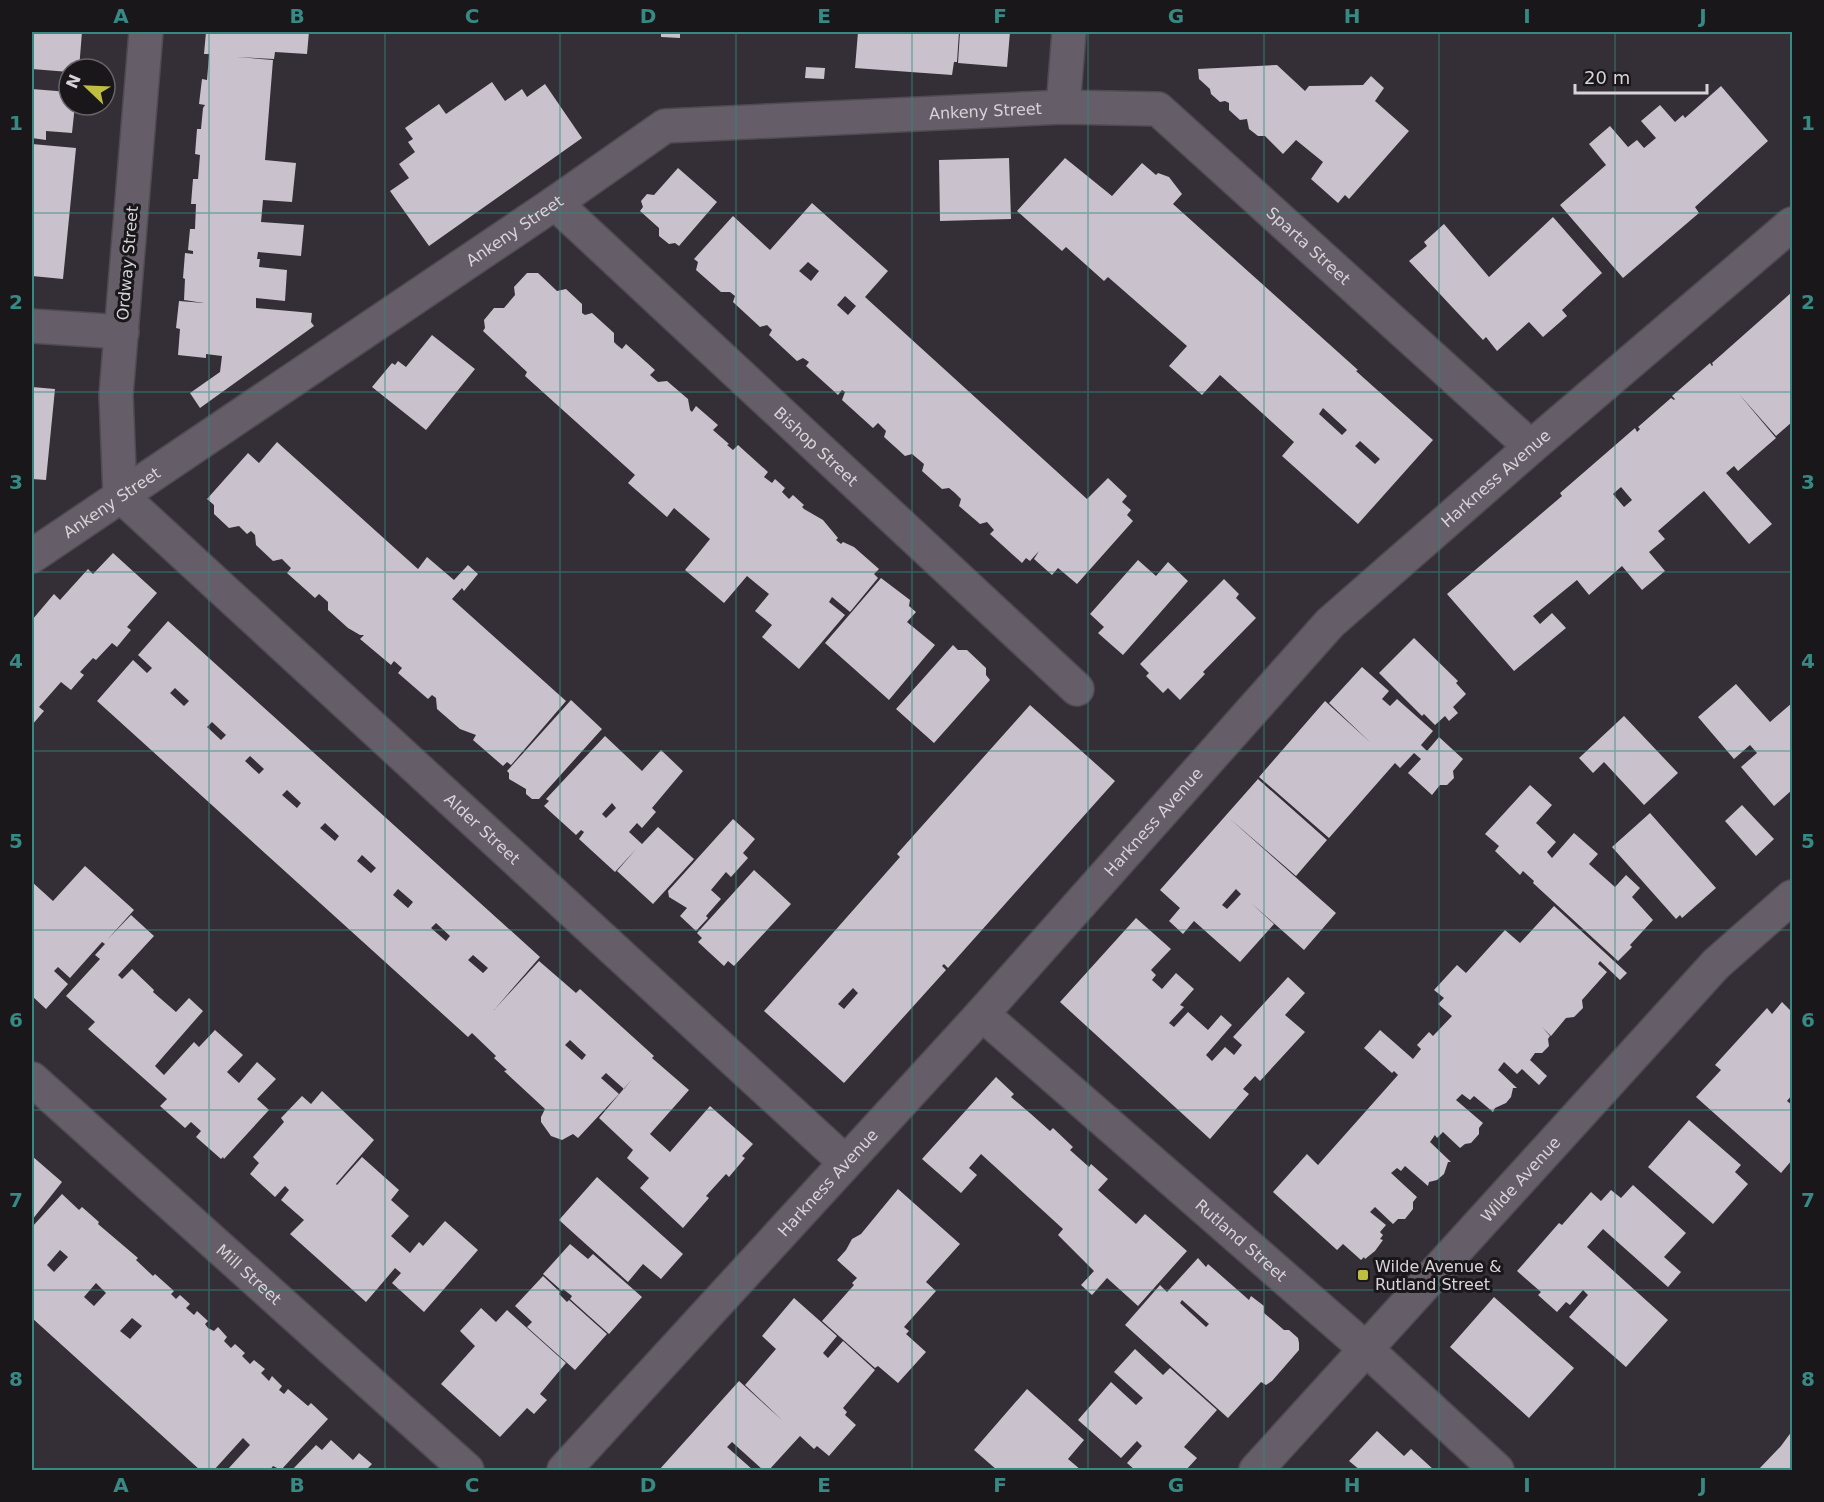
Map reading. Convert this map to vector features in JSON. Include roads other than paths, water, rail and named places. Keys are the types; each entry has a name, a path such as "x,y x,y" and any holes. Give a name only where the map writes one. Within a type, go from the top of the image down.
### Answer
{"street":[{"name":"Ordway Street","path":"120,495 116,395 146,32"},
{"path":"1063,107 1070,32"},
{"name":"Ankeny Street","path":"32,556 555,203 665,126 1063,107"},
{"name":"Sparta Street","path":"1063,107 1158,109 1531,447"},
{"name":"Bishop Street","path":"555,203 1077,689"},
{"name":"Harkness Avenue","path":"564,1470 982,1014 1330,623 1531,447 1792,224"},
{"path":"32,326 122,332"},
{"name":"Alder Street","path":"120,495 845,1162"},
{"name":"Wilde Avenue","path":"1257,1470 1716,964 1792,897"},
{"name":"Rutland Street","path":"982,1014 1366,1349 1497,1470"},
{"name":"Mill Street","path":"32,1079 467,1470"}],"place":[{"name":"Wilde Avenue & Rutland Street","path":"1363,1275"}]}
